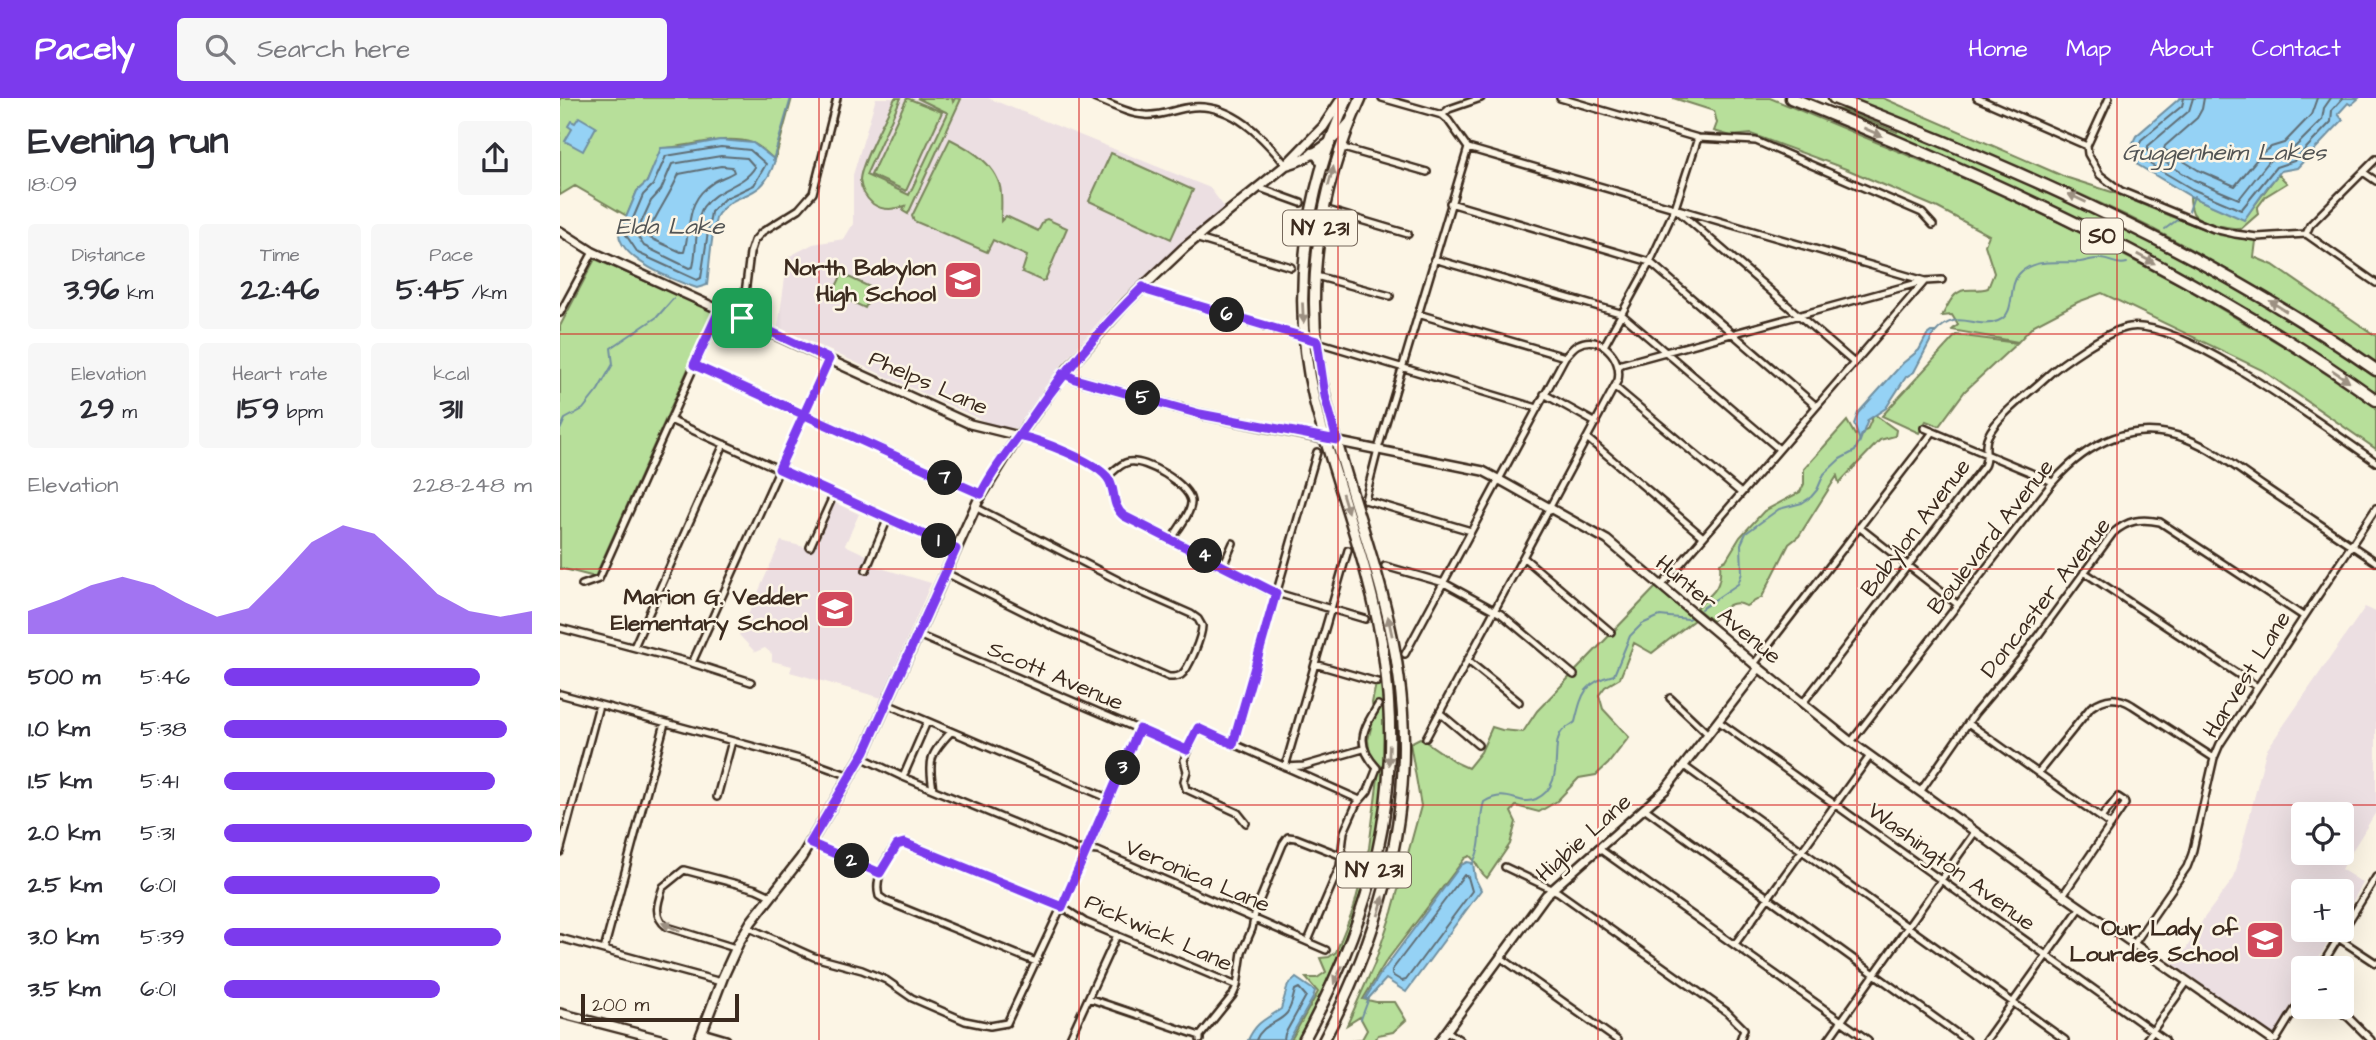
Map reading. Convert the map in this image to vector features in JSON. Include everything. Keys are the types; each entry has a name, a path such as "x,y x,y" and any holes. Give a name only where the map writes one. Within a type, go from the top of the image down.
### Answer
{"highway":[{"name":"SO","path":"1791,98 1978,178 2126,248 2268,328 2376,400"},
{"name":"SO","path":"1834,98 2003,165 2134,226 2261,295 2376,370"}],"main road":[{"path":"700,1036 735,948 747,927 791,872 861,757 975,506 1019,436 1063,373 1143,287 1195,238 1286,165 1323,127 1342,98"},
{"name":"NY 231","path":"1304,1040 1344,961 1368,892 1383,822 1390,749 1388,687 1380,629 1312,388 1305,338 1303,288 1310,217 1322,164 1348,98"},
{"name":"NY 231","path":"1324,1040 1360,965 1380,910 1397,832 1403,767 1401,693 1393,637 1325,396 1317,341 1316,276 1324,209 1340,147 1361,98"},
{"path":"1286,165 1299,162 1330,142 1352,119"},
{"path":"1313,153 1322,164"}],"street":[{"path":"742,318 750,253 754,241 762,232 799,209 813,193 837,98"},
{"path":"1381,98 1442,115 1468,148 1924,281"},
{"path":"1442,115 1449,109 1482,98"},
{"path":"1560,98 1698,138 1756,141 1922,213 1933,225"},
{"path":"1977,98 2087,146"},
{"path":"2109,98 2087,146 2091,163 2110,184 2214,229 2258,237 2306,234 2376,283"},
{"path":"1098,99 1146,116 1163,115 1196,106 1229,114 1259,134 1286,165"},
{"path":"1604,346 1650,262 1675,208 1698,138"},
{"path":"1340,147 1427,173"},
{"path":"1468,148 1365,500 1471,531"},
{"path":"2306,234 2310,225 2376,159"},
{"path":"2363,172 2376,181"},
{"path":"1257,187 1301,203"},
{"path":"1450,203 1650,262 1815,406"},
{"path":"1675,208 1853,362"},
{"path":"1324,209 1408,234"},
{"name":"Phelps Lane","path":"560,231 593,252 970,424 1019,436"},
{"path":"1195,238 1291,267"},
{"path":"560,313 593,252"},
{"path":"1434,259 1620,313 1779,449"},
{"path":"1316,276 1390,296"},
{"path":"1618,365 1924,281 1942,280"},
{"path":"1662,585 1924,281"},
{"path":"1143,287 1537,408"},
{"path":"582,585 599,579 720,309"},
{"path":"1418,314 1565,357"},
{"name":"Babylon Avenue","path":"1803,703 1984,466 1984,445 1994,427 2064,362 2114,333 2129,327 2146,327 2224,359 2376,462"},
{"path":"1405,654 1565,357 1577,345 1585,343 1604,346 1613,354 1618,365 1619,374 1615,387 1426,738"},
{"path":"692,663 829,359"},
{"path":"694,365 981,494"},
{"name":"Hunter Avenue","path":"1063,373 1075,379 1192,412 1483,471 1498,479 1606,540 1851,742 2063,895 2274,1040"},
{"path":"1615,387 1741,493"},
{"path":"1544,394 1596,423"},
{"path":"670,420 956,549"},
{"path":"1924,428 2053,482"},
{"name":"Higbie Lane","path":"1440,1040 1552,889 1665,790 1859,527 1933,432"},
{"name":"Boulevard Avenue","path":"1851,742 2053,482 2084,452 2108,439 2132,434 2186,438 2216,454 2376,562"},
{"path":"1019,436 1055,447 1097,469 1107,477 1114,504 1119,512 1171,540 1276,593 1365,619"},
{"path":"1588,439 1703,537"},
{"path":"634,647 724,444"},
{"path":"1233,744 1317,452"},
{"path":"1107,477 1126,462 1135,462 1161,471 1185,491 1191,500 1190,509 1171,540"},
{"path":"810,547 834,494"},
{"path":"946,573 1056,628 1167,676 1177,677 1186,669 1201,636 1203,629 1200,621 1177,607 1139,591 975,506"},
{"name":"Harvest Lane","path":"2133,944 2187,867 2214,758 2220,744 2376,508"},
{"path":"866,570 888,518"},
{"name":"Doncaster Avenue","path":"1920,792 1968,723 2023,656 2113,533 2123,524 2136,520 2160,522 2303,616"},
{"path":"1859,527 1957,604"},
{"path":"1223,566 1233,543"},
{"path":"1284,767 1348,550"},
{"path":"1523,557 1611,632"},
{"path":"1385,566 1444,583 1494,611 1574,675"},
{"path":"2084,572 2256,686"},
{"path":"560,628 692,663 751,682"},
{"name":"Scott Avenue","path":"918,635 1187,750"},
{"path":"1467,660 1519,702"},
{"path":"1315,664 1377,682"},
{"path":"560,694 831,768 850,776"},
{"path":"1670,698 1707,734"},
{"path":"2038,772 2091,707 2111,698 2122,699 2214,758"},
{"path":"887,704 1110,799"},
{"path":"560,852 599,705"},
{"path":"1308,941 1340,866 1344,832 1356,805 1368,791 1377,768 1363,749 1363,733 1378,705"},
{"path":"1440,713 1478,745"},
{"name":"Washington Avenue","path":"1718,721 2165,1040"},
{"path":"903,777 927,722"},
{"path":"604,950 665,723"},
{"path":"1968,723 2111,825"},
{"path":"1246,823 1238,813 1186,789 1184,781 1187,771 1184,760 1198,728 1360,800"},
{"path":"747,927 817,958 865,971 886,980 912,998 965,1021 990,1026 1007,1023 1088,850 1139,729"},
{"path":"933,789 929,765 938,746 951,732"},
{"path":"717,797 732,741"},
{"path":"1284,767 1304,766 1363,749"},
{"path":"1735,944 1870,756"},
{"name":"Veronica Lane","path":"861,757 1077,849 1098,851 1326,950"},
{"path":"1684,766 2065,1040"},
{"path":"2063,895 2125,804 2122,798 2114,799 2101,818"},
{"path":"1644,808 1966,1040"},
{"path":"1828,1040 1975,832"},
{"path":"1088,998 1200,1038 1237,986 1242,952 1252,929 1256,909 1288,837 1342,856"},
{"path":"810,843 880,873 876,889 886,901 1036,962"},
{"name":"Pickwick Lane","path":"880,873 892,850 904,843 1062,907 1085,922 1237,986"},
{"path":"1598,848 1868,1040"},
{"path":"1505,866 1552,889 1727,1012 1744,1029 1740,1040"},
{"path":"735,948 667,927 660,922 658,914 663,887 679,872 689,870 756,889 771,896"},
{"path":"2354,912 2376,877"},
{"path":"2368,889 2376,894"},
{"path":"1986,1040 2081,907"},
{"path":"1069,1040 1117,936"},
{"path":"560,938 721,982"},
{"path":"2344,942 2376,963"},
{"path":"1500,957 1618,1040"},
{"path":"2146,1040 2187,982"},
{"path":"560,1013 664,1040"},
{"path":"2274,1040 2291,1014"},
{"path":"2350,1019 2371,1040"},
{"path":"1447,1031 1460,1040"},
{"path":"700,1036 726,1040"}],"shaded area":[{"name":"North Babylon High School","path":"876,98 988,98 1210,188 1225,208 1115,303 1058,370 1018,428 999,428 778,327 788,257 813,244 844,239 853,224 853,175"},
{"name":"Marion G. Vedder Elementary School","path":"835,503 859,514 845,545 875,559 874,566 931,583 882,698 790,672 792,666 772,661 772,654 765,648 755,652 739,635 781,541 812,549 819,540"},
{"path":"2365,607 2376,612 2376,812 2354,848 2354,802 2291,802 2291,865 2343,865 2341,869 2363,883 2354,899 2354,879 2291,879 2291,942 2328,942 2320,956 2291,956 2291,1006 2274,1035 2172,963 2186,949 2204,918 2234,878 2266,751"}],"green space":[{"path":"560,98 792,98 775,160 758,146 742,141 719,140 662,148 647,182 637,191 627,216 575,186 560,195"},
{"path":"895,98 901,98 866,175 909,195 948,113 917,98 952,98 953,102 955,98 961,99 908,214 903,211 905,206 889,209 873,204 864,193 860,180 869,152"},
{"path":"907,98 942,112 906,191 871,175"},
{"path":"1673,98 1770,98 1977,184 2065,225 2179,284 2293,352 2376,407 2376,449 2262,370 2102,293 2034,325 2018,342 1952,330 1958,325 1952,315 1942,316 1951,300 1961,291 1988,288 1994,273 1985,245 1989,235 1938,208 1846,169 1751,134 1731,136 1714,131 1717,123 1714,111"},
{"path":"1845,98 1883,98 2065,177 2115,193 2220,235 2256,241 2254,257 2273,265 2376,336 2376,364 2253,285 2125,215 2021,169"},
{"path":"1835,109 1897,132 1898,128 1985,163 2050,191 2150,240 2265,304 2340,351 2376,376 2376,394 2278,329 2173,268"},
{"path":"950,139 983,160 995,175 1001,193 1001,221 1006,216 1038,231 1047,219 1067,228 1045,280 1022,272 1027,256 993,240 987,252 914,221 912,216"},
{"path":"1111,153 1193,190 1171,239 1089,201"},
{"path":"2278,174 2287,183 2266,196 2257,208 2258,214 2241,229 2207,222 2193,213 2190,196 2244,219"},
{"path":"595,259 714,311 595,577 560,568 560,326"},
{"path":"842,274 874,289 865,308 833,293"},
{"path":"1956,335 2017,343 1965,391 1939,426 1926,421 1919,433 1882,416"},
{"path":"1874,414 1896,430 1895,436 1880,440 1839,483 1837,476 1799,536 1789,544 1762,597 1746,606 1731,604 1712,621 1696,608 1716,589 1720,578 1720,563 1726,560 1740,537 1764,511 1800,492 1804,484 1804,469 1847,421 1855,435 1867,430"},
{"path":"1656,587 1694,620 1652,653 1634,643 1620,678 1605,687 1599,695 1603,709 1629,737 1596,775 1579,778 1557,801 1539,812 1516,806 1511,812 1516,822 1510,844 1487,878 1470,856 1465,858 1385,963 1363,999 1395,1002 1406,1020 1393,1032 1378,1035 1375,1040 1352,1040 1362,1039 1367,1030 1360,1017 1347,1025 1374,965 1392,912 1421,806 1410,743 1420,738 1468,768 1481,752 1492,727 1523,732 1537,711"},
{"path":"1380,678 1384,697 1384,772 1372,852 1362,891 1333,967 1298,1040 1291,1040 1318,992 1306,978 1317,978 1326,972 1320,958 1329,957 1336,952 1354,907 1369,848 1379,770 1370,756 1368,740 1374,716 1372,703"}],"water":[{"name":"Guggenheim Lakes","path":"2180,98 2359,98 2351,105 2348,103 2338,114 2343,120 2297,168 2281,171 2244,220 2190,196 2138,165 2132,147 2136,136"},
{"path":"579,117 596,127 583,151 565,141 572,129 568,126 571,121 575,123"},
{"name":"Elda Lake","path":"720,140 753,143 775,160 770,174 756,190 725,206 718,214 712,236 707,285 697,288 663,275 639,261 622,243 619,234 637,191 647,182 661,148"},
{"path":"1931,332 1935,332 1914,372 1906,377 1886,408 1868,420 1860,441 1854,424 1858,413 1903,363 1919,350"},
{"path":"1473,863 1475,878 1481,890 1406,992 1386,979 1365,999 1461,865"},
{"path":"1296,978 1315,991 1289,1040 1248,1040 1258,1025 1281,1009 1288,985"}],"waterway":[{"path":"773,160 791,98"},
{"path":"2189,211 2194,196"},
{"path":"2165,229 2177,220"},
{"path":"1934,334 1943,326 1958,320 1989,323 2004,318 2010,306 2015,279 2032,265 2099,259 2127,263"},
{"path":"560,430 565,419 583,409 598,390 613,364 611,348 657,317 673,299"},
{"path":"1701,609 1738,584 1742,573 1741,544 1746,533 1779,509 1802,503 1811,497 1824,474 1840,459 1855,451 1862,434"},
{"path":"1472,864 1480,841 1484,802 1500,796 1530,801 1545,792 1554,775 1558,738 1562,731 1575,722 1580,704 1590,686 1614,675 1630,636 1642,624 1660,616 1691,617"},
{"path":"1361,1019 1369,998"}],"place":[{"name":"North Babylon High School","path":"963,280"},
{"name":"Marion G. Vedder Elementary School","path":"835,609"},
{"name":"Our Lady of Lourdes School","path":"2265,940"}],"route":[{"path":"742,318 720,309 694,365 804,414 981,494 996,469 1057,381 1063,373 1143,287 1317,341 1325,396 1337,440 1192,412 1075,379 1063,373 1019,436 1041,441 1103,473 1110,483 1115,507 1124,516 1276,593 1233,744 1198,728 1187,750 1139,729 1062,907 904,843 892,850 880,873 810,843 865,751 956,549 779,469 804,414 829,359 742,318"}]}
